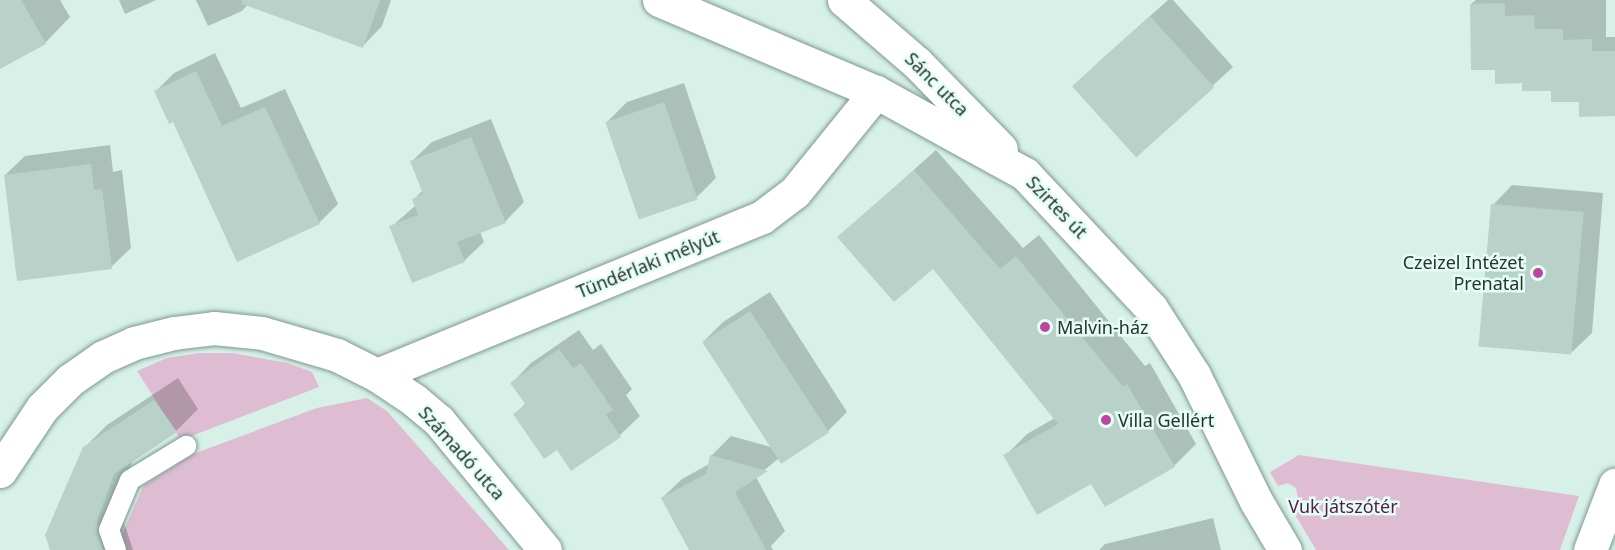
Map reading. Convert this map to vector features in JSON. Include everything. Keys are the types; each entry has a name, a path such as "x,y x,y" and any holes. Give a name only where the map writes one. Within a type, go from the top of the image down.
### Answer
{"street":[{"name":"Szirtes út","path":"659,0 876,92 1025,174 1151,308 1194,375 1256,501 1285,550"},
{"name":"Sánc utca","path":"844,0 917,63 1025,174"},
{"name":"Tündérlaki mélyút","path":"376,375 762,217 795,192 876,92"},
{"name":"Számadó utca","path":"0,471 42,408 63,387 103,357 134,343 174,333 214,328 262,333 337,355 376,375 414,400 439,421 545,550"},
{"path":"1590,550 1615,485"}],"lane":[{"path":"116,550 109,530 130,480 186,446"}],"green space":[{"path":"200,353 232,353 287,363 312,372 319,387 181,440 137,371 167,358"},
{"path":"367,398 387,411 509,550 126,550 121,537 144,485 193,454 317,408"},
{"name":"Vuk játszótér","path":"1299,455 1579,496 1560,550 1316,550 1290,506 1298,498 1296,488 1288,483 1278,486 1270,472"}],"building":[{"path":"0,0 21,0 46,44 0,69"},
{"path":"242,0 380,0 363,48 242,4"},
{"path":"1505,3 1505,16 1534,15 1535,29 1563,29 1563,40 1592,39 1592,51 1615,51 1615,116 1579,117 1579,102 1551,102 1551,91 1522,91 1522,83 1495,84 1495,70 1471,70 1470,4"},
{"path":"1150,16 1214,87 1136,158 1072,86"},
{"path":"196,71 222,126 265,107 320,224 237,262 173,122 169,124 154,91"},
{"path":"664,102 698,199 639,220 605,122"},
{"path":"471,137 506,223 457,242 465,262 412,283 389,226 418,215 412,199 423,194 410,161"},
{"path":"91,164 94,190 102,189 112,269 17,281 4,175"},
{"path":"914,170 1000,269 1016,256 1123,387 1127,384 1175,467 1105,507 1091,484 1037,515 1003,455 1058,424 933,269 894,302 837,237"},
{"path":"1491,204 1584,212 1571,355 1479,346"},
{"path":"750,311 829,433 781,464 702,342"},
{"path":"559,349 573,368 581,363 613,410 606,415 621,437 571,471 557,450 544,459 513,414 526,405 510,383"},
{"path":"154,400 177,432 114,474 97,521 103,550 50,550 45,535 83,447"},
{"path":"710,455 768,471 735,492 766,550 689,550 661,498 706,474"}],"place":[{"name":"Czeizel Intézet Prenatal","path":"1538,273"},
{"name":"Malvin-ház","path":"1045,327"},
{"name":"Villa Gellért","path":"1106,420"}]}
